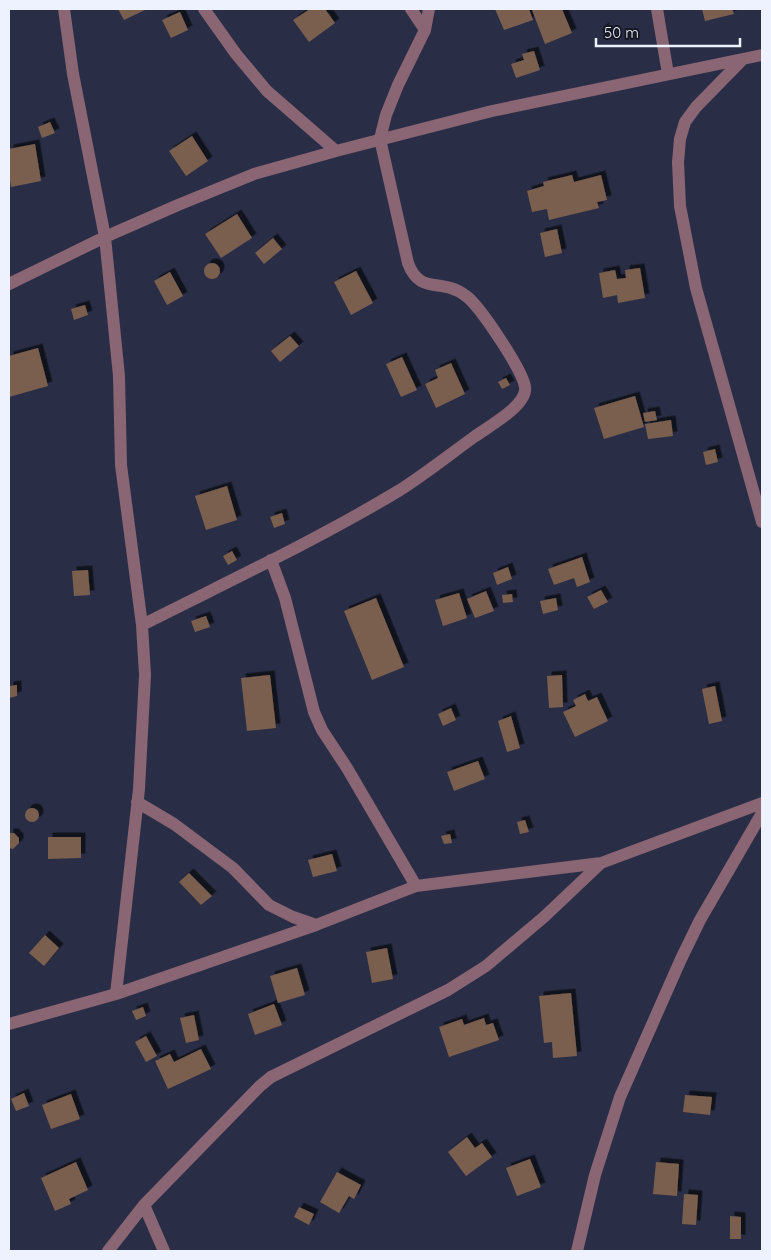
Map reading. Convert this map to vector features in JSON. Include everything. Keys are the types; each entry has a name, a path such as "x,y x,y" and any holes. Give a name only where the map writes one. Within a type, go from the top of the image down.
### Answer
{"street":[{"path":"64,9 73,74 105,237 119,376 121,465 142,625 145,675 143,734 137,802 116,994"},
{"path":"204,9 236,54 267,91 336,151"},
{"path":"411,9 425,30"},
{"path":"142,625 271,560 376,504 402,488 523,400 526,388 524,380 477,307 466,295 449,286 425,284 418,280 412,274 408,263 380,139 386,115 398,85 425,30 429,9"},
{"path":"657,9 668,74"},
{"path":"9,284 105,237 254,174 380,139 492,111 762,55"},
{"path":"743,59 696,107 685,122 680,139 678,162 680,206 696,288 762,522"},
{"path":"271,560 285,598 314,712 318,721 416,886"},
{"path":"137,802 174,824 220,858 269,904 293,918 316,925"},
{"path":"9,1024 116,994 316,925 416,886 600,863 762,803"},
{"path":"577,1251 595,1175 620,1097 700,920 762,813"},
{"path":"108,1251 144,1205 271,1077 448,990 486,966 544,917 600,863"},
{"path":"144,1205 164,1251"}],"building":[{"path":"118,9 147,9 124,20"},
{"path":"310,9 325,9 335,23 309,42 293,20"},
{"path":"495,9 529,9 533,20 504,30"},
{"path":"562,9 572,33 545,44 532,10"},
{"path":"702,9 732,9 734,14 705,21"},
{"path":"180,12 188,30 171,38 162,20"},
{"path":"534,51 540,70 516,78 511,64 524,60 522,54"},
{"path":"50,122 55,133 42,138 38,127"},
{"path":"192,136 208,161 186,176 169,151"},
{"path":"35,144 41,181 11,187 9,149"},
{"path":"572,175 574,182 601,175 607,200 597,202 599,208 549,220 547,209 532,212 527,191 544,186 543,182"},
{"path":"237,214 252,238 221,258 205,234"},
{"path":"557,229 562,253 545,257 540,233"},
{"path":"273,238 282,249 264,264 255,253"},
{"path":"212,263 218,265 220,271 218,277 212,279 206,277 204,271 206,265"},
{"path":"640,268 645,298 618,303 617,295 603,298 599,273 615,270 617,279 626,278 625,270"},
{"path":"356,271 373,303 351,315 334,282"},
{"path":"170,272 183,296 167,305 154,281"},
{"path":"85,305 88,315 74,320 71,309"},
{"path":"290,336 299,346 280,362 271,351"},
{"path":"38,348 48,386 9,397 9,356"},
{"path":"402,357 417,390 401,397 386,364"},
{"path":"451,363 465,394 436,408 425,384 438,378 435,370"},
{"path":"506,378 510,385 502,389 498,382"},
{"path":"635,396 644,427 604,439 594,408"},
{"path":"655,411 657,420 645,422 643,413"},
{"path":"671,420 673,436 648,439 645,424"},
{"path":"715,449 718,462 706,465 703,452"},
{"path":"227,486 237,520 206,530 195,496"},
{"path":"282,513 285,524 274,528 270,517"},
{"path":"232,551 237,560 228,565 223,556"},
{"path":"582,557 590,582 577,587 574,578 554,585 548,569"},
{"path":"508,567 512,579 497,585 493,573"},
{"path":"88,570 90,595 74,596 72,571"},
{"path":"601,590 608,602 594,609 587,597"},
{"path":"486,591 494,611 475,618 467,599"},
{"path":"459,593 467,618 443,626 435,600"},
{"path":"512,594 513,602 503,603 502,595"},
{"path":"376,598 404,667 372,680 344,611"},
{"path":"556,598 558,610 543,614 540,601"},
{"path":"206,616 210,627 195,632 191,621"},
{"path":"270,675 276,728 247,731 241,678"},
{"path":"562,675 563,707 549,708 547,676"},
{"path":"17,685 17,696 9,698 9,686"},
{"path":"715,686 722,721 709,724 702,689"},
{"path":"585,694 588,701 597,697 608,721 575,737 563,712 576,706 573,700"},
{"path":"451,708 456,720 443,726 438,714"},
{"path":"511,716 520,748 507,752 498,721"},
{"path":"478,761 485,779 454,791 447,772"},
{"path":"29,808 35,808 39,815 35,822 29,822 25,818 25,812"},
{"path":"525,820 529,832 520,834 517,822"},
{"path":"9,833 14,833 19,838 19,843 13,849 9,848"},
{"path":"450,834 452,843 444,844 441,836"},
{"path":"48,837 81,837 81,858 48,859"},
{"path":"332,854 337,871 313,877 308,860"},
{"path":"189,873 212,896 201,905 179,882"},
{"path":"45,935 59,948 44,966 29,953"},
{"path":"387,948 393,979 372,983 366,952"},
{"path":"297,968 305,995 278,1003 270,976"},
{"path":"571,993 577,1056 553,1058 552,1042 544,1043 539,996"},
{"path":"274,1004 282,1025 255,1035 248,1014"},
{"path":"143,1007 146,1016 136,1020 132,1011"},
{"path":"194,1015 199,1040 186,1043 180,1018"},
{"path":"484,1018 486,1025 493,1023 499,1040 449,1057 439,1027 462,1019 464,1025"},
{"path":"146,1036 157,1056 146,1062 135,1042"},
{"path":"201,1049 211,1069 168,1089 155,1061 170,1054 174,1062"},
{"path":"24,1093 29,1106 16,1111 11,1099"},
{"path":"71,1094 80,1119 51,1129 42,1105"},
{"path":"685,1095 712,1097 710,1115 683,1112"},
{"path":"467,1137 475,1148 482,1143 492,1157 466,1176 448,1152"},
{"path":"530,1159 541,1187 517,1196 506,1168"},
{"path":"76,1162 88,1190 69,1199 71,1204 55,1211 41,1178"},
{"path":"656,1162 679,1164 677,1196 653,1194"},
{"path":"337,1172 361,1185 354,1199 349,1196 339,1213 320,1202"},
{"path":"684,1194 698,1195 696,1225 682,1224"},
{"path":"299,1207 314,1214 309,1225 294,1217"},
{"path":"730,1216 741,1217 741,1239 730,1239"}]}
